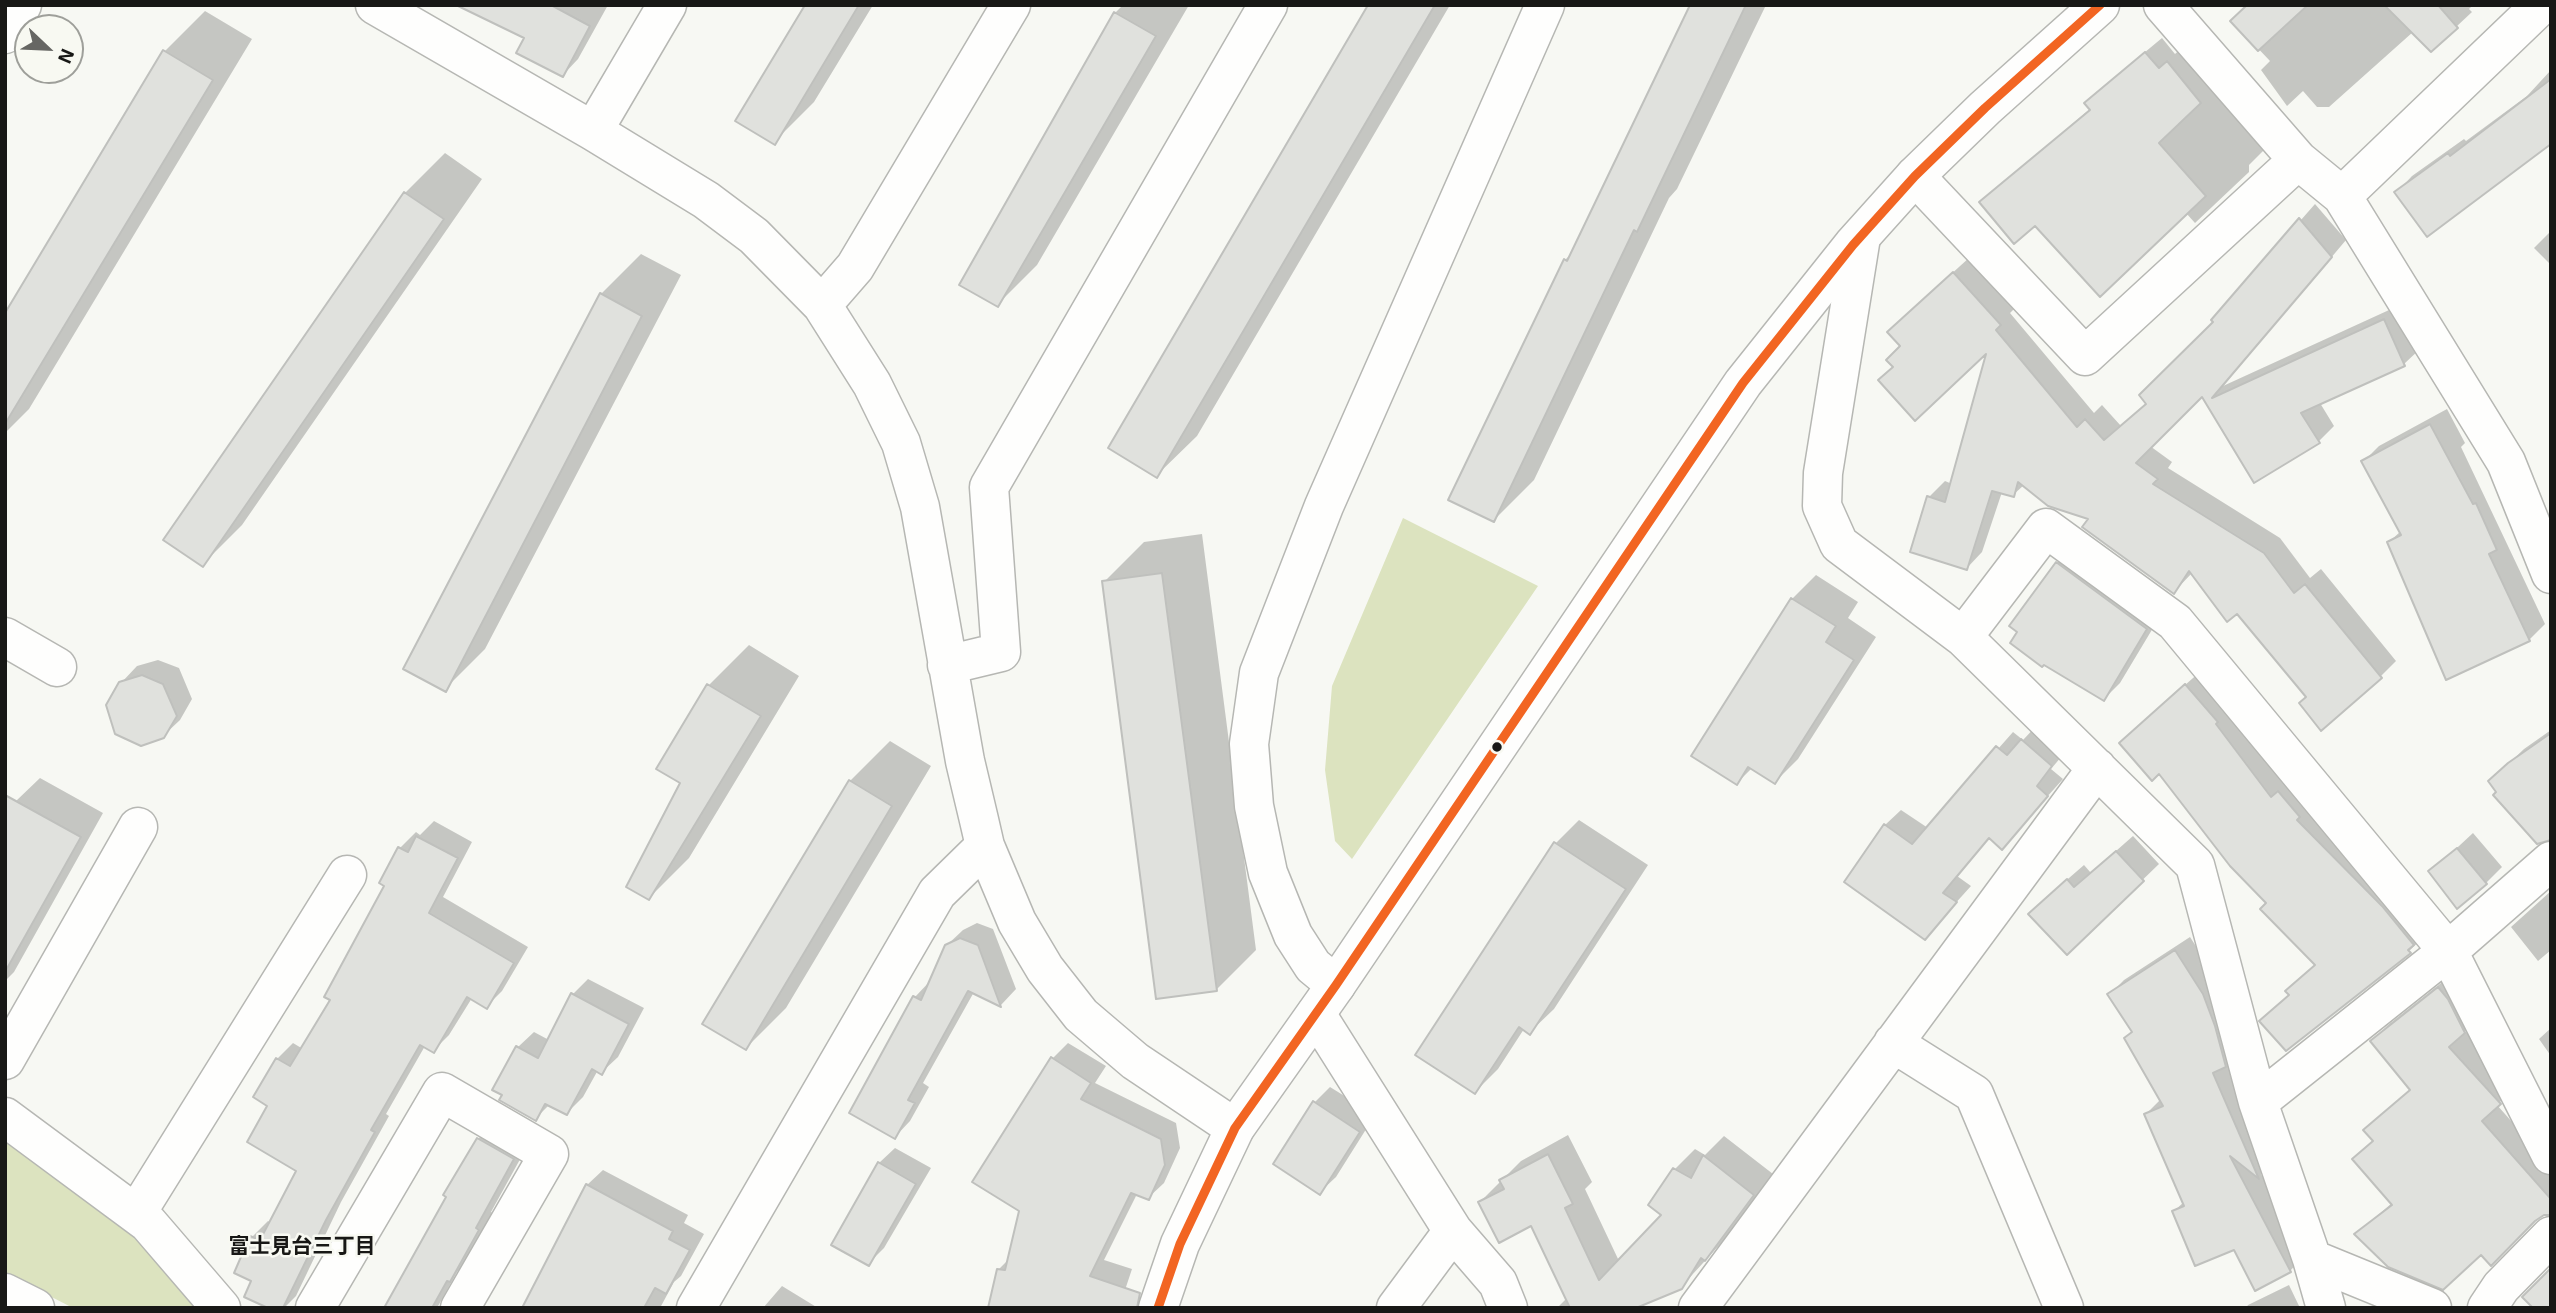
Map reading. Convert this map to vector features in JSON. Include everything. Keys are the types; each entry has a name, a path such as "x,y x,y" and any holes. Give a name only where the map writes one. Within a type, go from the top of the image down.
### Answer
{"street":[{"path":"5,34 22,5"},
{"path":"375,5 706,200 754,236 822,305 872,384 901,443 920,507 965,761 985,846 1017,922 1045,969 1081,1015 1135,1061 1235,1128"},
{"path":"593,131 667,5"},
{"path":"822,305 855,267 1012,5"},
{"path":"947,664 1001,652 989,487 1268,5"},
{"path":"1508,1308 1498,1283 1453,1231 1326,1000 1313,966 1293,935 1268,873 1254,806 1249,744 1259,673 1324,506 1545,5"},
{"path":"1158,1308 1180,1244 1235,1128 1326,1000 1743,383 1861,237 1915,176 1985,108 2100,5"},
{"path":"2163,5 2298,160 2342,196 2506,462 2551,574"},
{"path":"2342,196 2541,5"},
{"path":"1915,176 2085,356 2298,160"},
{"path":"1861,237 1823,473 1822,506 1839,544 1964,637 2194,865 2258,1102 2326,1308"},
{"path":"1964,637 2046,528 2175,622 2448,951 2551,1155"},
{"path":"5,637 57,667"},
{"path":"1698,1308 2096,768"},
{"path":"5,1060 138,827"},
{"path":"696,1308 937,893 985,846"},
{"path":"2258,1102 2448,951 2551,861"},
{"path":"136,1214 347,875"},
{"path":"1893,1043 1974,1094 2064,1308"},
{"path":"315,1308 442,1092 549,1154 460,1308"},
{"path":"5,1117 148,1223 221,1308"},
{"path":"1396,1308 1453,1231"},
{"path":"2487,1308 2501,1287 2551,1236"},
{"path":"2312,1259 2432,1308"}],"green space":[{"path":"1403,518 1538,586 1352,859 1335,841 1325,770 1332,686"},
{"path":"5,1136 137,1233 204,1308 73,1308 5,1273"}],"building":[{"path":"456,5 551,5 590,26 563,77 516,53 524,38"},
{"path":"805,5 859,5 775,145 735,121"},
{"path":"1368,5 1435,5 1157,478 1108,448"},
{"path":"1690,5 1746,5 1494,522 1448,500"},
{"path":"2247,5 2308,5 2258,51 2230,21"},
{"path":"2384,5 2438,5 2458,28 2431,52"},
{"path":"1114,12 1156,36 998,307 959,285"},
{"path":"163,50 213,80 5,424 5,313"},
{"path":"2145,52 2159,68 2167,61 2201,103 2159,143 2206,196 2100,297 2035,226 2014,244 1979,202 2090,110 2084,103"},
{"path":"2551,79 2551,144 2427,237 2394,192 2448,153 2450,156"},
{"path":"404,192 444,219 203,567 163,540"},
{"path":"2299,218 2332,257 2212,398 2384,319 2405,366 2301,413 2320,443 2254,483 2202,397 2136,463 2158,479 2153,484 2264,553 2294,593 2305,584 2382,678 2321,731 2299,703 2306,697 2237,614 2227,622 2189,571 2174,594 2082,527 2088,519 2048,506 2018,482 2014,497 1992,491 1967,570 1910,552 1927,496 1945,502 1986,354 1915,421 1878,380 1893,367 1886,360 1900,346 1887,332 1953,272 2001,325 1996,330 2077,427 2085,419 2104,440 2146,404 2139,395 2213,322 2211,320"},
{"path":"600,293 642,316 446,692 403,669"},
{"path":"2430,424 2473,504 2476,503 2497,550 2489,554 2530,641 2446,680 2387,542 2401,535 2361,461"},
{"path":"2056,562 2147,629 2104,701 2044,665 2042,667 2010,643 2017,632 2009,626"},
{"path":"1162,573 1217,991 1156,999 1102,581"},
{"path":"1791,598 1836,626 1826,642 1854,660 1775,784 1748,767 1737,785 1691,756"},
{"path":"142,675 163,684 177,716 164,738 141,746 115,734 106,705 119,682"},
{"path":"707,684 761,716 649,900 626,887 680,783 656,769"},
{"path":"2185,684 2218,722 2216,724 2271,797 2278,791 2300,817 2297,820 2383,907 2414,945 2408,950 2411,953 2286,1051 2259,1021 2289,995 2285,991 2315,965 2260,909 2266,903 2230,866 2159,774 2152,781 2119,743"},
{"path":"2551,733 2551,840 2537,844 2493,795 2496,792 2488,781 2508,763"},
{"path":"2021,739 2052,766 2037,786 2048,796 2002,850 1989,838 1943,893 1957,902 1925,940 1844,882 1884,824 1912,844 1996,746 2007,755"},
{"path":"849,780 892,806 746,1050 702,1024"},
{"path":"5,795 81,837 5,972"},
{"path":"416,836 458,858 429,913 514,963 487,1009 467,997 434,1053 420,1045 371,1130 375,1132 326,1220 283,1308 268,1308 244,1297 251,1281 234,1273 250,1236 260,1240 296,1171 247,1142 267,1106 253,1097 276,1058 290,1066 330,1000 324,997 384,886 379,883 398,847 408,852"},
{"path":"1554,842 1626,889 1530,1035 1519,1027 1475,1094 1415,1055"},
{"path":"2457,848 2487,884 2457,909 2428,871"},
{"path":"2116,851 2144,881 2067,955 2028,914 2067,879 2074,887"},
{"path":"960,938 978,945 1001,1007 968,991 908,1100 915,1103 895,1139 849,1113 913,996 921,1000 945,945"},
{"path":"2175,950 2203,994 2215,1026 2226,1067 2213,1073 2259,1179 2230,1156 2291,1272 2255,1291 2234,1250 2195,1266 2172,1211 2184,1206 2144,1114 2163,1106 2124,1038 2132,1032 2107,994"},
{"path":"2438,987 2448,999 2465,1033 2449,1047 2501,1104 2482,1121 2551,1199 2551,1215 2544,1215 2535,1221 2491,1266 2481,1255 2443,1290 2388,1267 2354,1234 2392,1205 2352,1159 2373,1141 2363,1130 2410,1090 2370,1041"},
{"path":"571,993 629,1024 602,1075 592,1069 567,1115 545,1104 536,1121 499,1100 502,1095 492,1090 516,1046 538,1058"},
{"path":"1051,1057 1091,1083 1081,1099 1161,1139 1165,1165 1149,1200 1131,1193 1090,1276 1140,1293 1137,1308 988,1308 997,1269 1005,1270 1019,1211 972,1182"},
{"path":"1313,1101 1360,1132 1320,1195 1273,1164"},
{"path":"477,1138 514,1159 476,1228 479,1230 432,1308 384,1308 446,1197 443,1195"},
{"path":"1548,1154 1573,1204 1565,1208 1599,1280 1661,1215 1648,1205 1673,1168 1691,1178 1703,1155 1754,1195 1705,1261 1701,1258 1682,1289 1636,1308 1570,1308 1531,1226 1499,1243 1478,1202 1504,1189 1499,1180"},
{"path":"878,1162 916,1184 869,1266 831,1245"},
{"path":"586,1184 673,1231 669,1239 690,1250 666,1294 655,1288 644,1308 522,1308"},
{"path":"2551,1268 2551,1308 2533,1308 2522,1297"}],"transit line":[{"path":"1158,1308 1180,1244 1235,1128 1336,985 1743,383 1853,245 1915,176 1985,108 2100,5"}],"district":[{"name":"富士見台三丁目","path":"302,1246"}]}
